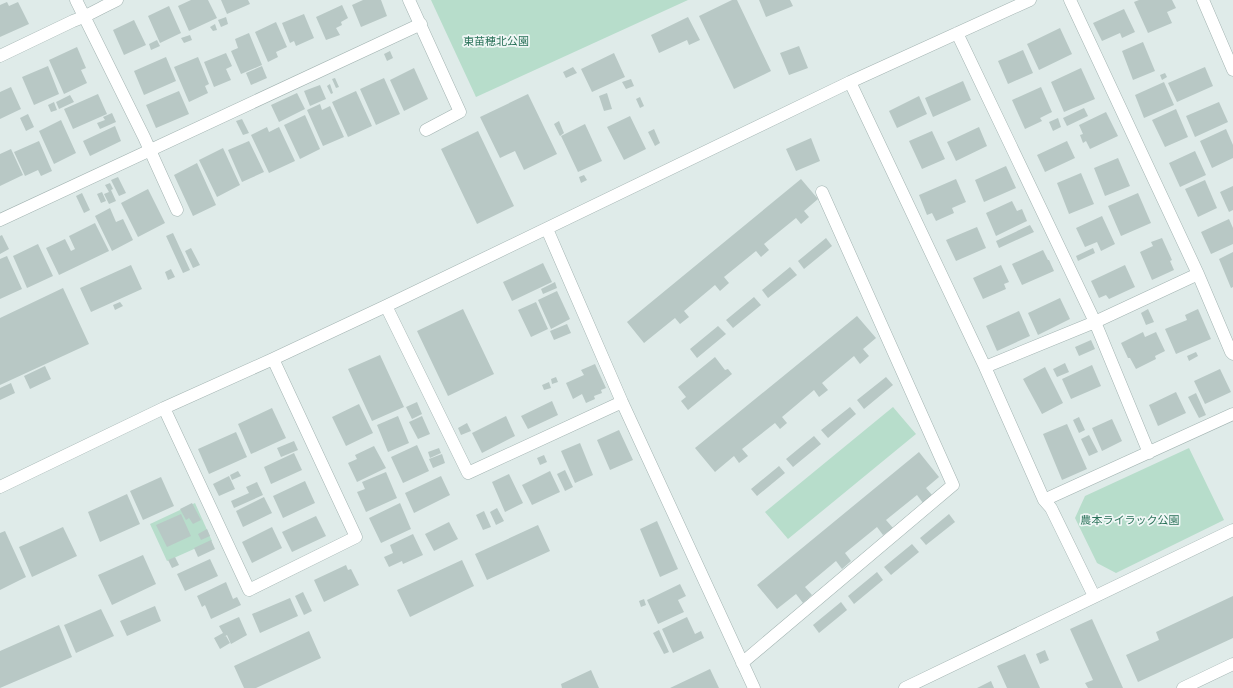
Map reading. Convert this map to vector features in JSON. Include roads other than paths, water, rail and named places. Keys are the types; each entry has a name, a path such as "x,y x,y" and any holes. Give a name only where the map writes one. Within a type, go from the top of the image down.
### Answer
{"street":[{"path":"76,0 150,150 177,210"},
{"path":"0,56 117,0"},
{"path":"409,0 460,112 426,130"},
{"path":"0,487 164,408 273,360 850,82 1030,0"},
{"path":"1070,0 1198,274 1233,354"},
{"path":"1203,0 1233,70"},
{"path":"0,220 420,24"},
{"path":"958,33 1095,322 1149,453"},
{"path":"850,82 985,367 1044,500 1052,508 1094,596"},
{"path":"742,663 953,485 822,192"},
{"path":"547,229 622,402 754,688"},
{"path":"985,367 1095,322 1198,274"},
{"path":"386,306 468,474 622,402"},
{"path":"164,408 249,590 356,537 273,360"},
{"path":"1044,500 1233,414"},
{"path":"905,688 1233,530"},
{"path":"1183,688 1233,664"}],"park label":[{"name":"東苗穂北公園","path":"496,41"},
{"name":"農本ライラック公園","path":"1130,520"}]}
